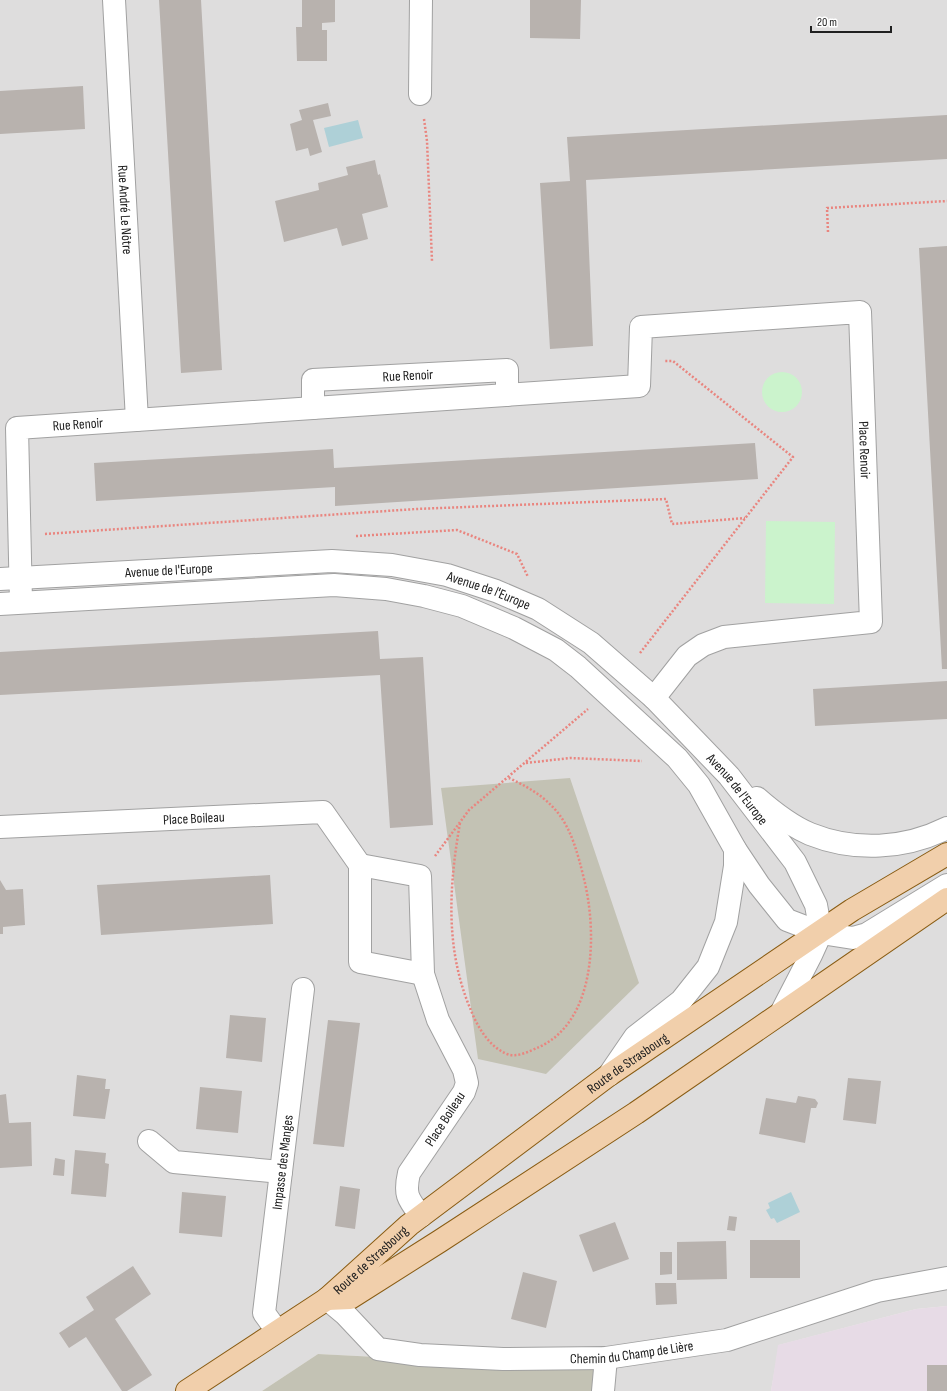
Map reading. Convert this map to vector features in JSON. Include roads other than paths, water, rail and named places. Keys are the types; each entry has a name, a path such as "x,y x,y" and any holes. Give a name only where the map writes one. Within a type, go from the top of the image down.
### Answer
{"main road":[{"name":"Route de Strasbourg","path":"187,1391 327,1299 421,1216 609,1075 821,933 852,910 947,854"},
{"name":"Route de Strasbourg","path":"327,1299 350,1298 636,1113 947,899"}],"street":[{"name":"Rue André Le Nôtre","path":"114,0 137,420"},
{"path":"420,94 421,0"},
{"name":"Place Renoir","path":"639,386 641,327 860,312 871,622 724,637 703,645 687,656 654,698"},
{"name":"Rue Renoir","path":"11,603 10,578 19,536 16,428 639,386"},
{"name":"Avenue de l'Europe","path":"10,578 332,561 392,565 447,575 496,591 538,609 585,639 654,698 730,776 795,862 816,905 821,933"},
{"name":"Avenue de l'Europe","path":"11,603 334,585 386,589 424,596 462,606 514,628 556,650 607,692 677,758 698,785 735,849 759,885 787,920 821,933 853,938 867,934 947,885"},
{"path":"730,776 778,816 810,834 834,841 881,847 902,844 932,835 947,828"},
{"name":"Place Boileau","path":"0,827 322,812 360,865 420,876 423,974 438,1020 464,1070 467,1083 464,1092 409,1173 406,1186 406,1197 421,1216"},
{"path":"609,1075 635,1037 681,1001 708,967 726,922 735,866 735,849"},
{"path":"360,865 360,962 423,974"},
{"path":"781,1013 812,955 821,933"},
{"name":"Impasse des Manges","path":"277,1331 264,1313 303,989"},
{"path":"149,1141 174,1162 281,1172"},
{"name":"Chemin du Champ de Lière","path":"327,1299 345,1314 378,1349 420,1355 488,1358 606,1358 727,1340 877,1291 947,1278"},
{"path":"603,1391 606,1358"}],"water":[{"path":"358,120 363,138 329,147 324,128"},
{"path":"791,1192 800,1212 777,1223 774,1218 771,1219 766,1210 770,1208 768,1203"}]}
